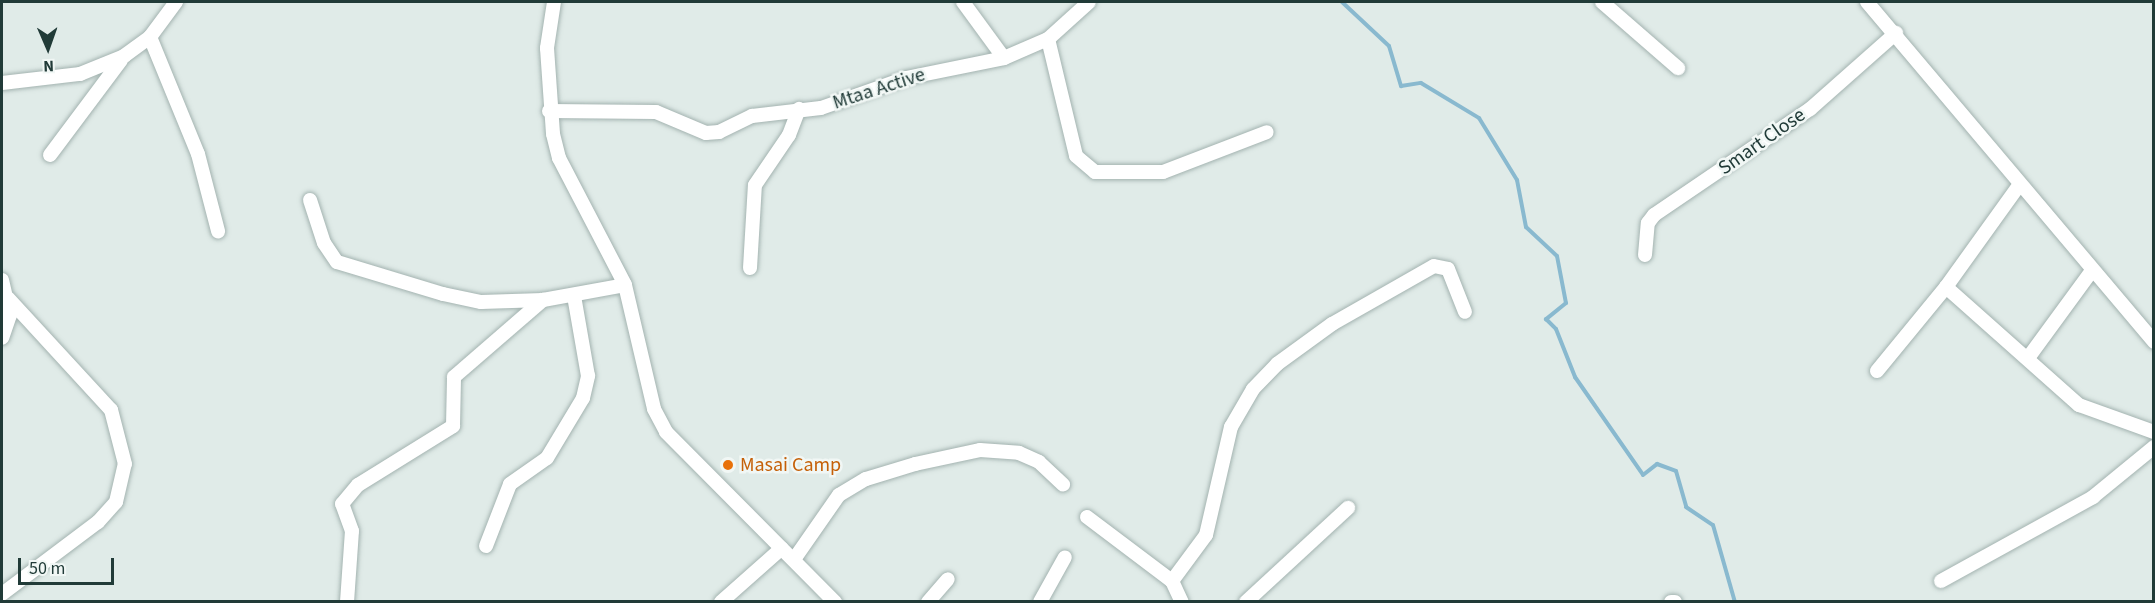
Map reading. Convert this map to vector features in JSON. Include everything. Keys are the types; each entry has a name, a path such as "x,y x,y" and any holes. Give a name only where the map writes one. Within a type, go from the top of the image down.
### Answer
{"street":[{"path":"2,83 80,74 124,56 150,37 176,2"},
{"path":"554,2 547,48 549,111 559,158 625,285 654,409 666,432 782,548 795,558 835,602"},
{"path":"963,2 1004,58"},
{"name":"Mtaa Active","path":"549,111 656,112 706,133 752,116 849,101 906,78 1004,58 1048,39 1089,2"},
{"path":"1602,2 1678,68"},
{"path":"1867,2 1881,7 1896,33 2091,272 2154,342"},
{"name":"Smart Close","path":"1645,255 1645,235 1654,215 1810,109 1896,33"},
{"path":"150,37 198,154 218,231"},
{"path":"1048,39 1062,114 1076,156 1095,172 1112,176 1163,172 1267,132"},
{"path":"50,154 124,56"},
{"path":"750,268 755,185 799,109"},
{"path":"1877,371 1946,287 2020,184"},
{"path":"309,200 324,243 337,262 481,302 543,300 625,285"},
{"path":"1172,580 1206,535 1231,427 1277,364 1332,324 1434,266 1448,269 1465,312"},
{"path":"2028,358 2091,272"},
{"path":"2,280 8,297 111,410 125,464 116,502 98,522 2,594"},
{"path":"1946,287 2079,405 2154,432"},
{"path":"486,546 510,484 548,458 584,398 588,376 574,296"},
{"path":"2,338 8,297"},
{"path":"347,602 352,531 342,504 358,485 453,426 454,377 543,300"},
{"path":"1941,581 2093,497 2154,447"},
{"path":"795,558 839,495 866,478 915,464 980,450 1019,453 1039,462 1063,484"},
{"path":"1246,602 1348,508"},
{"path":"1087,517 1172,580 1182,602"},
{"path":"721,602 782,548"},
{"path":"1040,602 1065,557"},
{"path":"928,602 948,579"}],"waterway":[{"path":"1342,2 1389,46 1401,86 1421,83 1479,118 1517,180 1526,227 1557,256 1566,303 1546,319 1556,329 1575,377 1643,475 1657,464 1676,471 1686,507 1713,525 1735,602"}],"place":[{"name":"Masai Camp","path":"728,465"}]}
